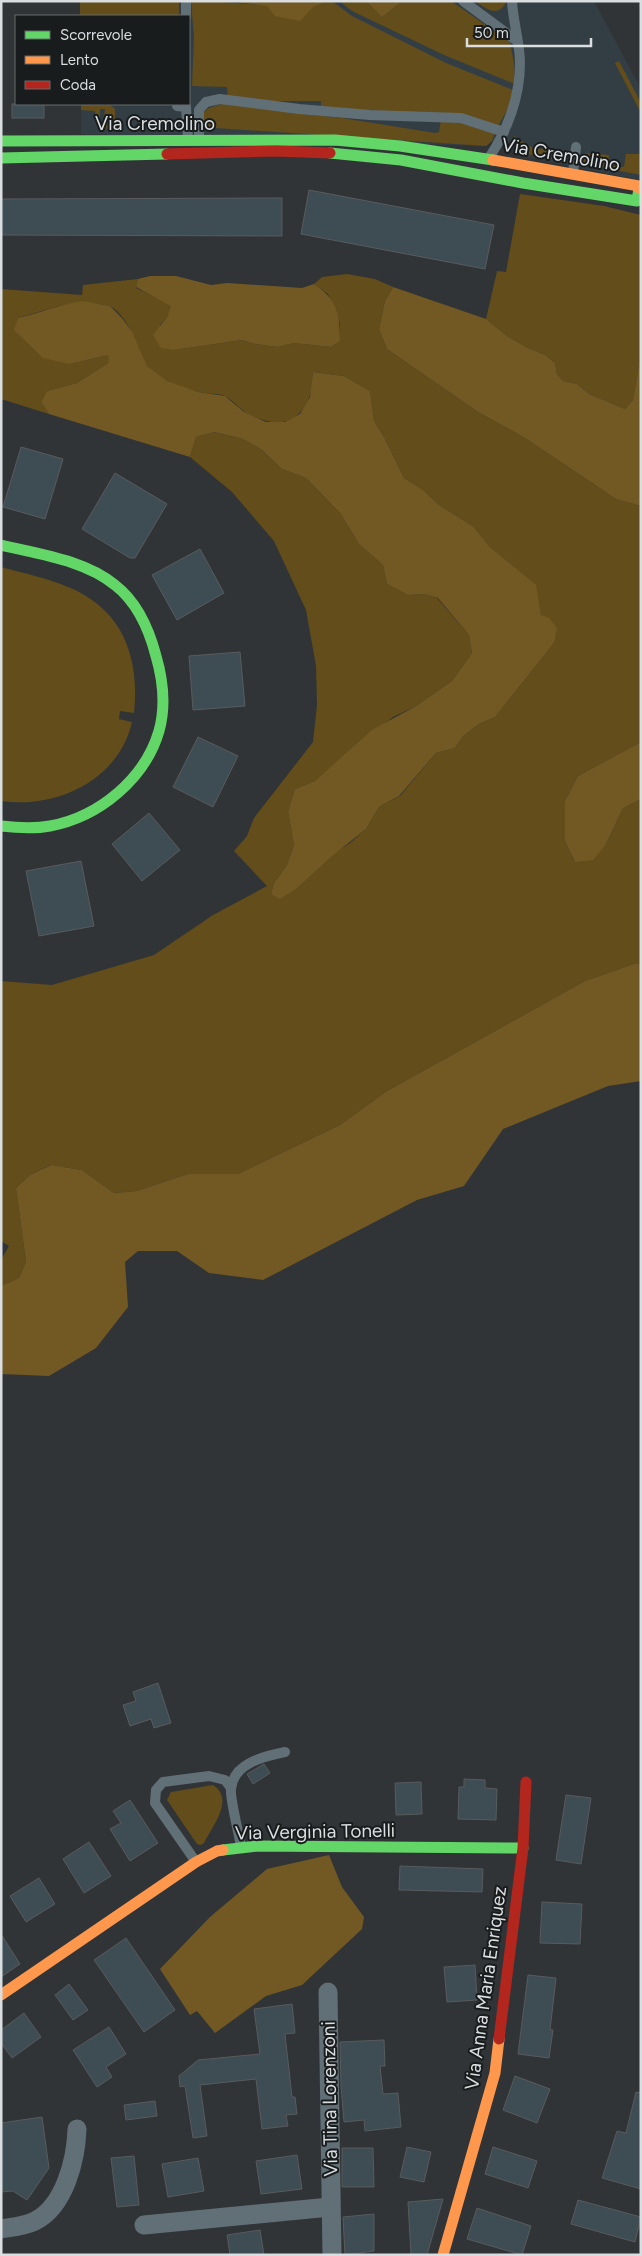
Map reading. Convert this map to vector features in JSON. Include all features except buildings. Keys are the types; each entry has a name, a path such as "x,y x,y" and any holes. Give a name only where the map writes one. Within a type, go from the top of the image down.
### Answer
{"street":[{"name":"Via Cremolino","path":"1,141 335,140 400,146 488,167 522,183 637,201 639,186 572,174 488,167 401,160 330,153 276,151 76,158 1,158"},
{"path":"1,545 92,572 109,580 122,592 137,609 149,631 162,681 163,700 162,719 153,748 138,771 108,800 93,811 58,825 41,829 1,826"},
{"name":"Via Anna Maria Enriquez","path":"444,2255 495,2073 522,1848 526,1782"},
{"name":"Via Verginia Tonelli","path":"1,1995 196,1862 217,1851 241,1847 522,1848"},
{"name":"Via Tina Lorenzoni","path":"328,1992 332,2255"},
{"path":"1,2229 35,2221 45,2214 56,2201 71,2171 78,2129"},
{"path":"144,2226 330,2207"}],"lane":[{"path":"186,1 186,15"},
{"path":"463,1 517,41"},
{"path":"488,167 520,102 520,62 512,1"},
{"path":"193,140 199,110 206,102 220,98 299,109 370,115 461,118 504,132"},
{"path":"183,106 193,140"},
{"path":"572,174 576,147"},
{"path":"231,1788 236,1776 247,1764 264,1756 285,1752"},
{"path":"196,1862 155,1803 156,1790 163,1782 209,1776 225,1780 231,1788 241,1847"}],"shaded area":[{"path":"80,1 594,1 641,89 641,180 520,156 508,142 492,141 486,146 81,134 81,105 190,105 190,15 80,15"},
{"path":"80,1 179,1 179,15 80,15"},
{"path":"191,1 309,7 332,1 352,16 446,63 513,90 510,105 497,128 439,115 321,107 321,101 267,101 228,97 227,87 192,86 194,37"},
{"path":"229,1 328,1 313,7 300,21 275,16 267,6"},
{"path":"339,1 366,1 382,17 402,1 451,1 510,42 515,84 444,55 352,11"},
{"path":"366,1 402,1 382,17"},
{"path":"475,1 507,1 500,9 492,11"},
{"path":"619,61 641,103 641,113 615,63"},
{"path":"228,102 435,133 439,132 441,119 464,121 495,133 492,141 486,146 201,127 202,114 209,108"},
{"path":"81,105 110,105 115,109 115,130 103,128 105,109 100,109 100,120 96,119 95,111 81,110"},
{"path":"514,136 533,148 564,151 563,161 522,153 512,142"},
{"path":"585,153 609,155 608,165 624,167 626,154 641,154 641,175 583,164"},
{"path":"520,194 604,206 641,215 641,353 633,400 625,409 589,394 577,384 563,381 557,374 555,363 545,355 507,336 486,319 497,271 506,272"},
{"path":"347,274 375,279 393,287 385,301 379,329 387,349 478,412 525,438 616,499 641,506 641,742 578,776 565,801 565,841 575,862 606,844 623,808 641,799 641,964 634,964 585,981 387,1091 340,1125 238,1174 188,1174 137,1191 114,1193 82,1170 50,1165 30,1175 16,1188 26,1262 19,1278 1,1286 1,1260 9,1246 1,1241 1,981 52,985 154,955 213,915 267,886 234,851 247,836 254,818 313,742 317,705 316,666 306,610 274,541 232,492 190,457 196,437 213,432 243,439 262,450 282,469 306,478 340,513 359,544 383,565 387,584 408,595 424,594 437,598 469,635 472,653 452,681 416,706 393,717 315,781 295,789 288,811 294,845 287,865 274,883 271,894 350,843 366,829 379,807 400,796 436,753 455,748 463,736 479,724 495,717 554,643 541,615 535,585 489,546 474,527 439,505 423,490 404,478 374,421 370,391 344,376 313,372 309,398 304,408 297,415 290,420 282,422 273,422 255,417 246,413 225,396 186,389 159,376 144,361 129,327 118,312 110,306 78,303 58,306 18,318 15,330 70,364 108,355 110,363 77,383 47,391 41,402 49,414 1,399 1,289 82,295 83,285 138,279 136,288 172,305 167,317 160,325 174,350 242,340 278,347 294,343 331,347 340,341 340,324 328,294 314,284 322,277"},
{"path":"150,276 176,276 211,285 227,283 302,288 314,284 328,295 336,308 340,341 331,347 294,343 278,347 242,340 174,350 161,348 153,335 167,317 171,306 136,287 138,279"},
{"path":"393,287 486,319 507,336 545,355 555,363 557,374 563,381 577,384 589,394 625,409 633,400 641,353 641,506 616,499 525,438 478,412 387,349 379,329 385,301"},
{"path":"83,301 110,306 132,332 147,366 167,381 198,392 225,396 244,412 266,422 285,422 300,414 310,397 313,372 344,376 370,391 374,421 404,478 423,490 439,505 474,527 489,546 536,585 541,615 549,618 557,628 554,643 495,717 479,724 463,736 455,748 436,753 399,796 379,807 366,829 332,856 297,888 280,899 271,894 274,883 287,865 294,845 288,811 295,789 315,781 372,730 416,706 452,681 472,653 469,635 438,598 424,594 408,595 387,584 383,565 359,544 340,513 306,478 282,469 262,450 243,439 214,432 196,437 190,457 49,414 41,402 47,391 77,383 109,363 108,355 70,364 43,358 14,330 18,318"},
{"path":"1,567 43,578 87,596 115,622 124,638 134,673 134,713 120,711 119,719 132,722 125,742 114,760 100,775 83,786 64,795 43,800 1,801"},
{"path":"641,742 641,799 623,808 606,844 593,860 575,862 565,841 565,801 578,776"},
{"path":"634,964 641,964 641,1081 608,1086 503,1129 464,1186 417,1200 263,1280 209,1273 177,1251 138,1251 125,1262 128,1307 96,1348 49,1376 1,1374 1,1286 19,1278 26,1262 16,1188 30,1175 51,1165 82,1170 114,1193 137,1191 188,1174 238,1174 340,1125 387,1091 585,981"},
{"path":"213,1785 222,1797 222,1805 217,1820 201,1845 197,1844 167,1800 171,1792"},
{"path":"329,1855 342,1887 364,1917 362,1929 302,1985 266,1996 215,2033 197,2011 190,2015 160,1969 210,1917 267,1869"}],"traffic: fast":[{"path":"1,141 335,140 400,146 493,160"},
{"path":"330,153 401,160 523,183 637,201 639,188"},
{"path":"1,158 167,154"},
{"path":"1,545 61,559 90,569 103,576 123,592 136,608 150,636 163,693 161,722 152,748 143,765 118,793 86,814 68,821 38,828 1,826"},
{"path":"223,1850 257,1846 523,1848"}],"traffic: slow":[{"path":"493,160 639,186 639,188"},
{"path":"1,1995 196,1862 217,1851 223,1850"},
{"path":"443,2255 495,2073 499,2039"}],"traffic: jam":[{"path":"167,154 276,151 330,153"},
{"path":"499,2039 523,1848 526,1782"}]}
